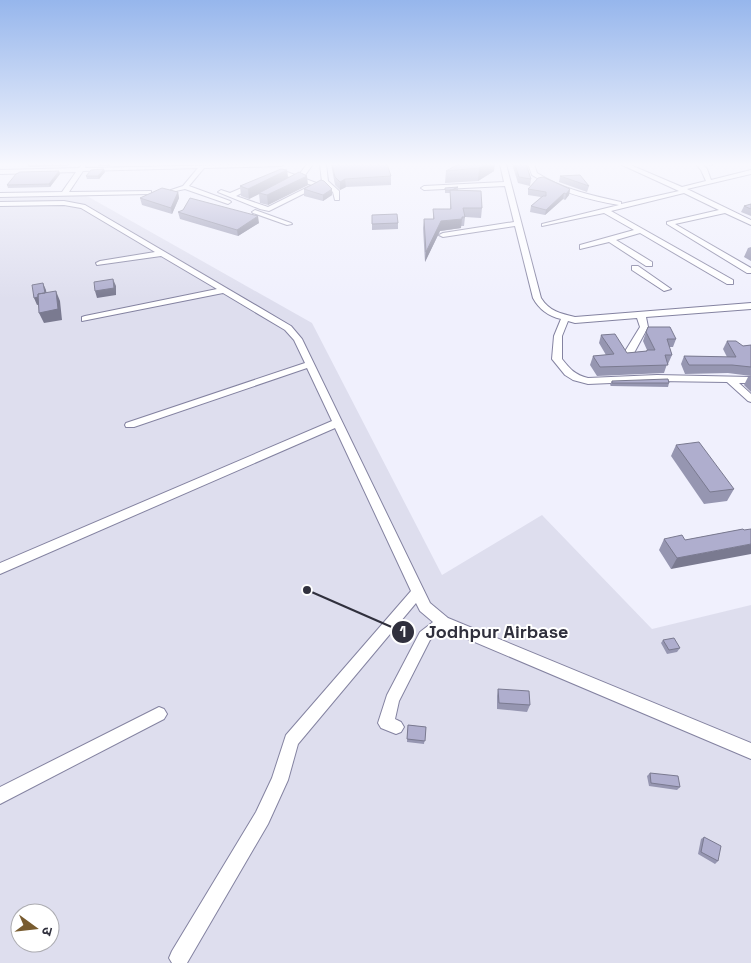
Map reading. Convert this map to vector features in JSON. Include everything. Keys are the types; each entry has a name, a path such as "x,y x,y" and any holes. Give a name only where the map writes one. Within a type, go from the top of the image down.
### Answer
{"street":[{"path":"88,209 288,328 298,339 424,607 443,622 751,751"},
{"path":"248,209 289,224"},
{"path":"514,209 537,298 547,310 565,319 641,316 751,306"},
{"path":"544,225 608,209"},
{"path":"720,209 751,224"},
{"path":"604,210 730,282"},
{"path":"724,211 669,223 750,271"},
{"path":"443,235 517,224"},
{"path":"583,247 640,230"},
{"path":"610,239 649,264 632,269 667,288"},
{"path":"100,263 164,253"},
{"path":"85,319 226,290"},
{"path":"629,353 644,327 641,316"},
{"path":"565,319 558,336 558,359 568,373 576,378 588,381 657,378 751,380"},
{"path":"130,425 310,364"},
{"path":"729,379 751,399"},
{"path":"0,569 337,423"},
{"path":"179,958 262,818 280,780 291,740 417,592"},
{"path":"396,727 386,723 392,700 425,636 443,622"},
{"path":"0,796 159,714"}],"shaded area":[{"path":"0,209 110,209 312,323 442,575 542,515 652,629 751,605 751,963 0,963"}],"building":[{"path":"231,209 258,216 237,230 178,212 183,210"},
{"path":"433,209 463,209 465,217 441,221 426,252 424,219 434,219"},
{"path":"397,214 398,223 372,224 372,215"},
{"path":"113,279 114,288 95,291 94,282"},
{"path":"43,283 45,293 38,294 38,297 34,298 32,285"},
{"path":"56,291 58,309 39,313 38,294"},
{"path":"648,327 670,327 676,339 667,339 672,355 665,355 668,365 600,367 593,356 614,354 601,335 615,334 627,353 655,350 646,332"},
{"path":"727,341 736,341 743,346 751,345 751,367 689,365 684,356 736,357"},
{"path":"668,379 669,383 612,383 612,381"},
{"path":"699,442 734,489 710,492 676,445"},
{"path":"751,529 751,544 677,558 664,539 682,535 685,540"},
{"path":"674,638 680,648 669,650 663,640"},
{"path":"498,689 529,691 530,705 499,703"},
{"path":"408,725 426,727 425,741 407,739"},
{"path":"650,773 678,776 680,787 651,783"},
{"path":"704,837 721,846 718,861 701,852"}],"place":[{"name":"Jodhpur Airbase","path":"307,590"}]}
